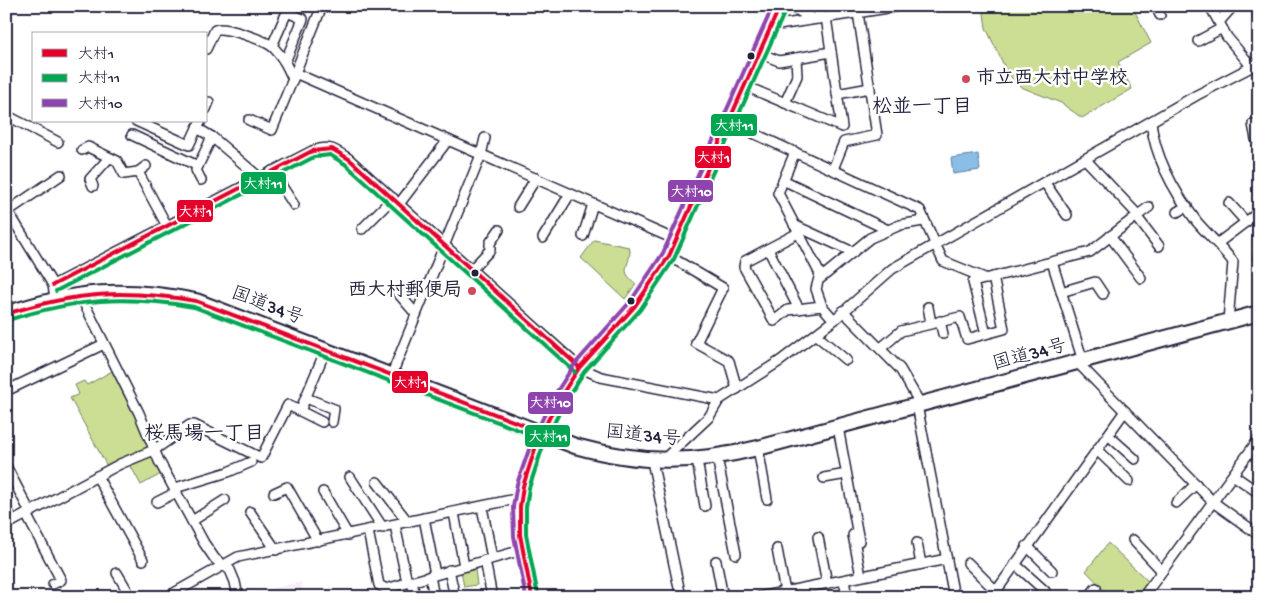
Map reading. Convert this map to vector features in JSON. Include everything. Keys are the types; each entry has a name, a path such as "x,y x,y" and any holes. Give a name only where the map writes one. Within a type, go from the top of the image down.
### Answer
{"highway":[{"name":"国道34号","path":"6,314 54,292 80,295 114,291 196,301 602,454 657,461 697,460 758,448 1259,313"}],"street":[{"path":"250,120 272,130 322,6"},
{"path":"532,597 522,550 519,524 520,498 526,474 542,432 579,367 650,287 669,256 780,6"},
{"path":"796,6 795,9 820,18"},
{"path":"819,6 820,18 831,52 844,142 833,169"},
{"path":"772,26 854,11 901,6"},
{"path":"681,597 657,461 709,417 719,400 816,335 892,269 1151,122 1253,68 1220,25 1210,6"},
{"path":"1198,41 1220,25 1233,6"},
{"path":"844,142 877,135 870,88 854,11"},
{"path":"272,46 287,12 303,19 285,62"},
{"path":"208,45 215,30 219,28 272,46 294,76 448,140 676,240"},
{"path":"759,53 779,61 831,52"},
{"path":"785,103 797,76 796,58"},
{"path":"745,86 842,127"},
{"path":"837,94 870,88"},
{"path":"6,115 58,142"},
{"path":"138,122 189,145 199,125 260,178"},
{"path":"729,122 920,210 934,246 943,261 990,278"},
{"path":"1151,122 1153,141 1163,166 1198,222 1233,262 1228,321"},
{"path":"132,135 197,168"},
{"path":"201,180 197,168 212,137"},
{"path":"392,374 481,155 485,138"},
{"path":"362,229 396,201 448,140"},
{"path":"61,175 7,209 54,292 167,226 272,171 325,146 334,149 349,159 579,367 601,377 719,400"},
{"path":"82,150 88,147 116,161 124,174 138,172 146,166"},
{"path":"795,152 778,193 821,278"},
{"path":"93,186 90,179 109,158"},
{"path":"1086,160 1137,216 1158,246"},
{"path":"185,166 197,168"},
{"path":"272,171 294,205"},
{"path":"138,172 153,193 167,226"},
{"path":"518,207 536,178"},
{"path":"783,180 888,230"},
{"path":"1045,183 1067,214"},
{"path":"542,238 570,194"},
{"path":"1228,203 1246,222"},
{"path":"583,236 593,204"},
{"path":"1178,212 1187,206"},
{"path":"986,334 973,282 1090,252 1150,207"},
{"path":"1218,243 1259,212"},
{"path":"834,320 822,306 816,289 821,278 870,238 900,225 923,221"},
{"path":"796,229 768,249 745,261 744,267 774,321 788,310 822,306"},
{"path":"796,229 852,252"},
{"path":"471,270 490,250 490,243 500,230"},
{"path":"1110,236 1141,278"},
{"path":"768,249 799,309"},
{"path":"669,256 723,288 696,343 729,361 737,389"},
{"path":"1052,262 1080,362 1213,502 1259,535"},
{"path":"881,348 901,331 960,317 967,339 1004,329 990,278"},
{"path":"1061,292 1094,278 1103,294"},
{"path":"398,293 416,314"},
{"path":"80,295 139,413 154,450 192,521 215,559 230,570 238,597"},
{"path":"928,307 944,334"},
{"path":"843,312 900,369 919,405 954,597"},
{"path":"816,335 846,360"},
{"path":"6,390 104,344"},
{"path":"300,411 326,349"},
{"path":"306,398 334,409 332,422"},
{"path":"6,507 10,523 97,476 154,450 194,425 261,458 288,405 322,422"},
{"path":"968,563 997,595 1027,546 1125,411"},
{"path":"824,478 841,478 835,428"},
{"path":"835,428 859,541"},
{"path":"1108,435 1135,459"},
{"path":"1143,597 1259,439"},
{"path":"758,448 767,499"},
{"path":"1097,450 1129,481"},
{"path":"717,457 736,554"},
{"path":"697,460 705,506"},
{"path":"157,502 176,490 251,462"},
{"path":"6,466 61,580 53,584"},
{"path":"1233,475 1259,493"},
{"path":"97,476 135,538 143,560"},
{"path":"350,477 383,528"},
{"path":"377,482 408,522"},
{"path":"1176,504 1196,484"},
{"path":"274,493 287,486 318,541"},
{"path":"323,492 348,535"},
{"path":"167,597 238,557 520,498"},
{"path":"192,521 225,500"},
{"path":"482,507 492,597"},
{"path":"250,512 276,550"},
{"path":"454,512 464,566"},
{"path":"424,518 434,597"},
{"path":"851,522 861,576"},
{"path":"396,525 415,597"},
{"path":"368,531 380,585 386,589 522,550"},
{"path":"818,537 827,583"},
{"path":"1133,540 1162,571"},
{"path":"917,543 921,564"},
{"path":"1027,546 1052,571"},
{"path":"777,549 785,592"},
{"path":"759,597 947,559"},
{"path":"716,561 723,597"},
{"path":"1015,564 1045,591"},
{"path":"449,570 454,597"},
{"path":"117,573 131,597"},
{"path":"844,580 847,597"},
{"path":"1090,597 1096,588"}],"shaded area":[{"path":"301,582 304,597 243,597 243,595"}],"green space":[{"path":"983,6 1132,6 1151,43 1118,62 1132,89 1082,118 1061,103 1021,87 1008,74 986,28"},
{"path":"594,240 629,247 630,256 626,271 627,275 636,284 625,299 581,258"},
{"path":"114,370 148,443 149,451 108,468 70,398 79,394 75,385 84,381 87,385"},
{"path":"150,453 161,474 141,485 129,463"},
{"path":"1108,543 1150,583 1140,597 1111,597 1086,571"},
{"path":"475,569 477,585 464,587 461,571"}],"water":[{"path":"978,154 980,170 953,174 951,158"}],"transit line":[{"name":"大村10","path":"526,597 514,536 513,507 517,484 532,441 552,399 574,365 630,302 663,253 773,6"},
{"name":"大村1","path":"532,597 520,535 520,507 523,486 537,443 557,402 579,368 635,306 669,256 780,6"},
{"name":"大村11","path":"538,596 526,534 526,507 529,488 543,446 563,405 584,372 640,310 674,259 786,9"},
{"name":"大村1","path":"53,285 312,151 332,149 349,159 579,367"},
{"name":"大村11","path":"56,291 314,157 330,155 345,164 575,372"},
{"name":"大村1","path":"6,314 55,301 100,295 146,295 196,301 542,432"},
{"name":"大村11","path":"8,320 56,307 100,301 145,301 194,307 540,438"}],"place":[{"name":"市立西大村中学校","path":"966,79"},
{"name":"西大村郵便局","path":"472,291"}],"district":[{"name":"松並一丁目","path":"922,108"},
{"name":"桜馬場一丁目","path":"204,435"}]}
